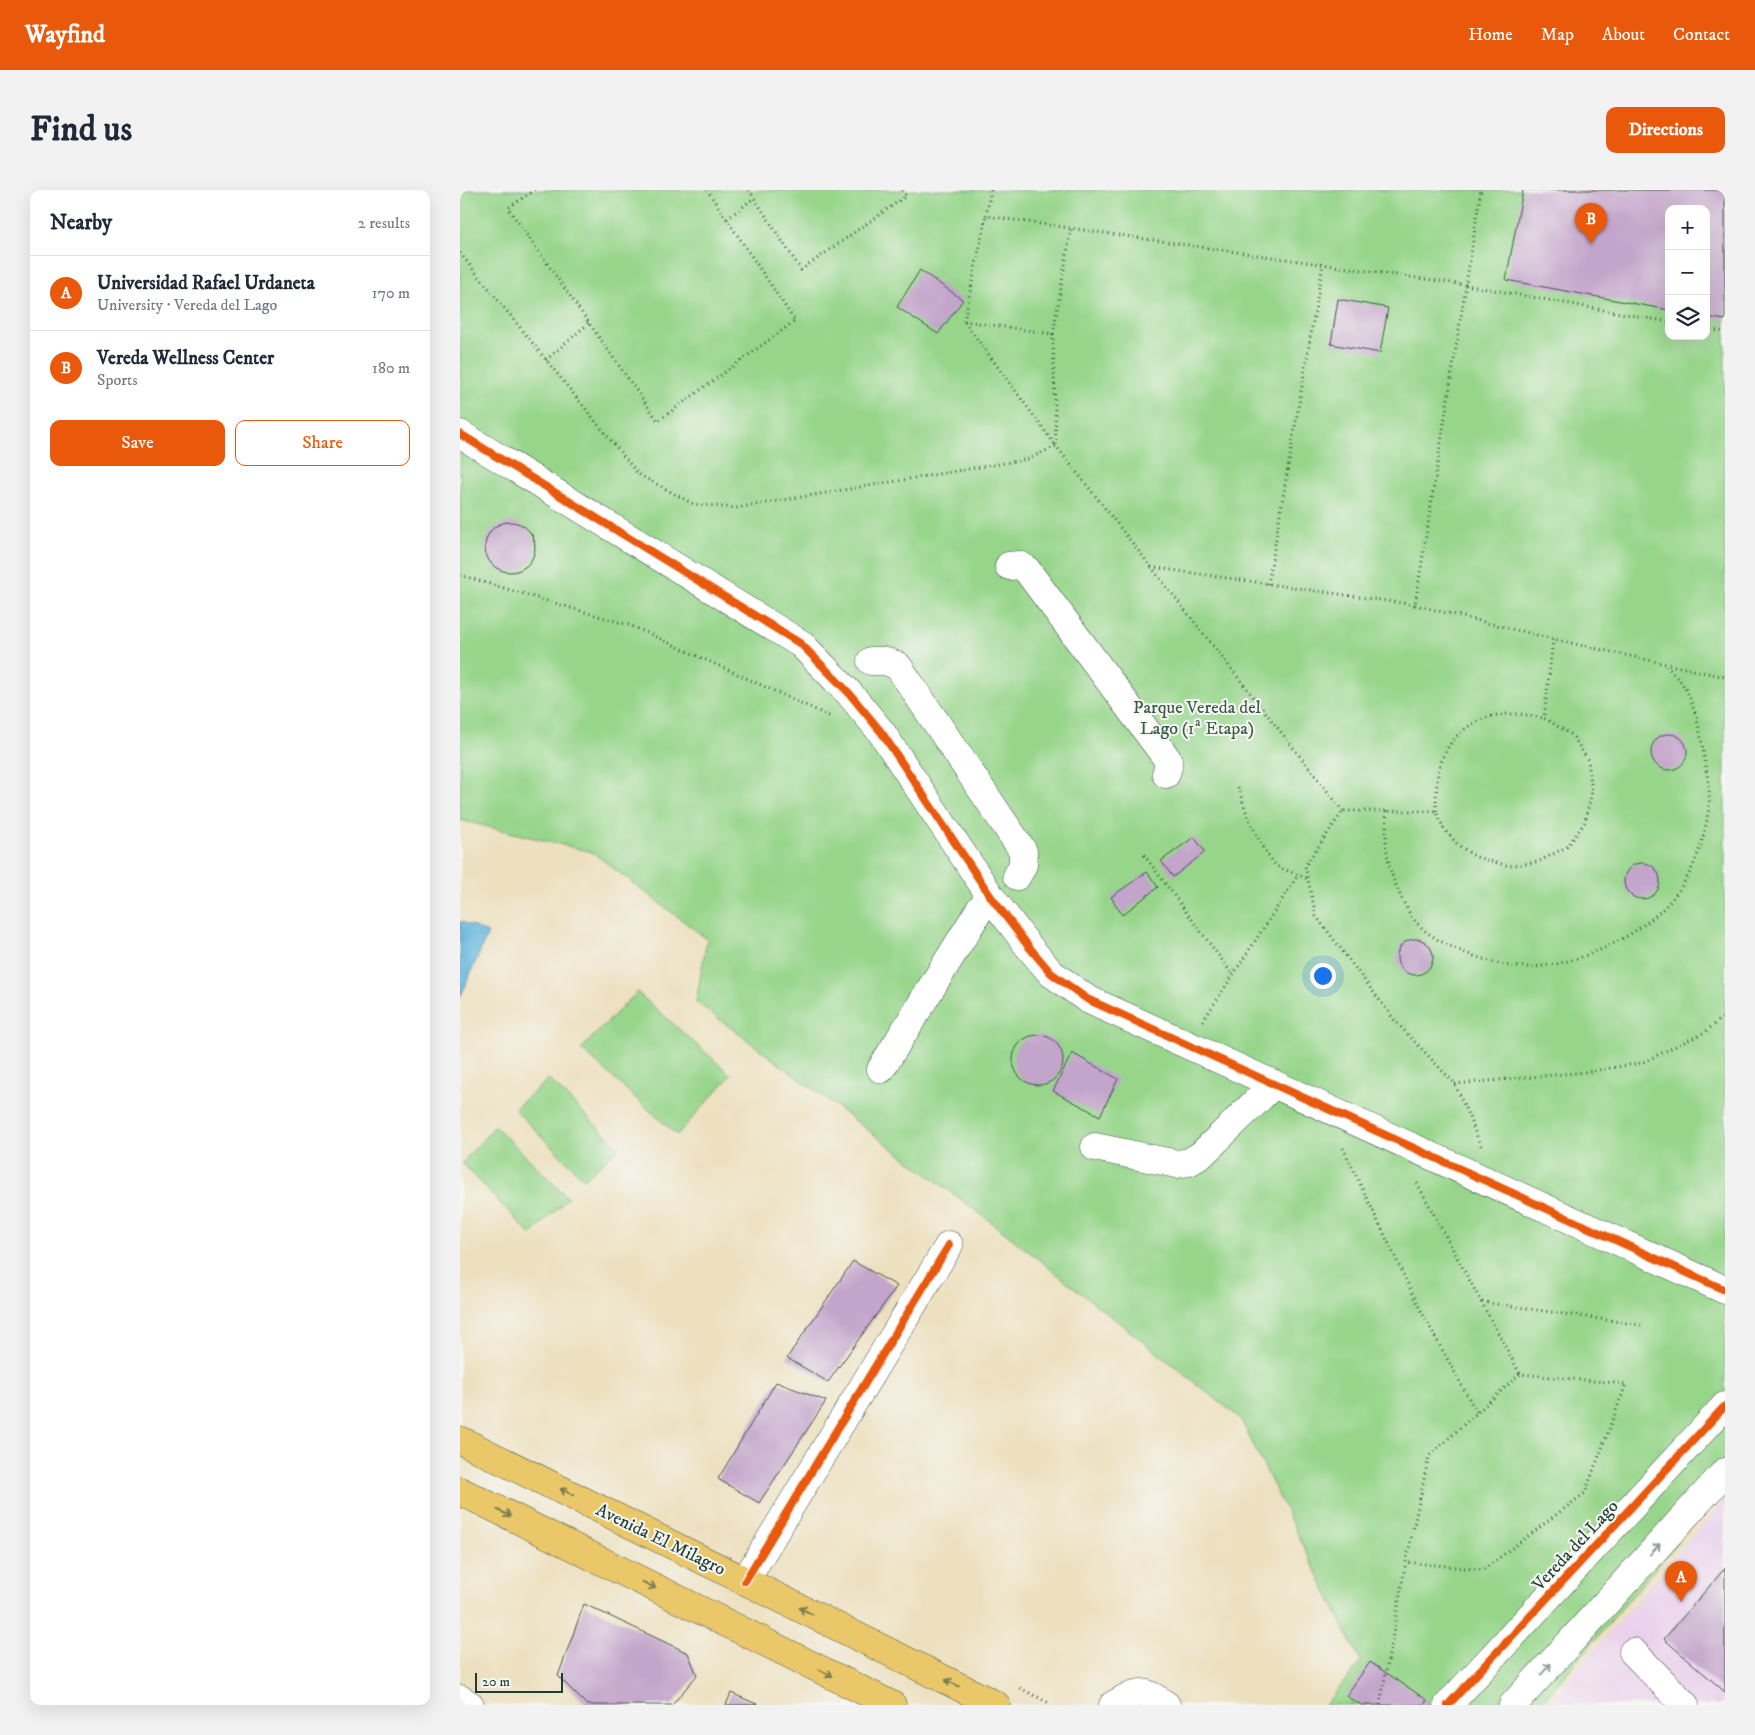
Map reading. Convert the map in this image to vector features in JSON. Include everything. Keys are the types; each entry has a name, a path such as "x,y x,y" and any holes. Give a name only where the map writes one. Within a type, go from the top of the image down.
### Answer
{"main road":[{"name":"Avenida El Milagro","path":"460,1440 996,1705"},
{"path":"460,1491 892,1705"}],"street":[{"path":"460,434 801,644 849,693 882,733 991,897 1028,948 1052,973 1087,999 1725,1290"},
{"path":"1009,566 1019,565 1026,569 1168,760 1166,774"},
{"path":"871,661 885,660 898,666 1022,851 1023,865 1017,876"},
{"path":"880,1069 980,909 991,897"},
{"path":"1096,1147 1177,1164 1189,1162 1201,1155 1274,1084"},
{"path":"745,1581 949,1245"},
{"name":"Vereda del Lago","path":"1448,1705 1725,1406"},
{"path":"1513,1705 1725,1472"},
{"path":"1633,1652 1685,1705"},
{"path":"1112,1705 1132,1695 1144,1693 1149,1694 1166,1705"},
{"path":"460,1700 470,1705"}],"path":[{"path":"535,190 508,208 658,421 795,321 707,190"},
{"path":"749,190 801,270 906,196 902,190"},
{"path":"990,190 964,321 1056,446 1344,811"},
{"path":"1414,605 1481,190"},
{"path":"727,219 754,198"},
{"path":"986,216 1466,285 1665,321"},
{"path":"1056,446 1053,334 1071,229"},
{"path":"460,253 638,474 693,504 736,508 1028,459 1056,446"},
{"path":"1268,584 1323,264"},
{"path":"964,321 1053,334"},
{"path":"546,360 589,323"},
{"path":"1710,330 1725,332"},
{"path":"1151,567 1414,605 1553,639 1725,677"},
{"path":"460,575 632,626 832,718"},
{"path":"1544,718 1553,639"},
{"path":"1387,811 1386,832 1389,864 1392,872 1407,909 1416,922 1436,938 1459,950 1511,966 1542,966 1567,962 1609,946 1660,912 1681,888 1696,861 1704,832 1709,804 1706,771 1697,718 1684,686 1665,664"},
{"path":"1511,713 1544,718 1572,735 1588,760 1592,792 1585,822 1568,846 1538,862 1509,866 1476,857 1458,845 1444,829 1436,811 1436,786 1444,756 1452,741 1464,729 1476,721 1511,713"},
{"path":"1238,787 1248,817 1262,846 1276,866 1308,879"},
{"path":"1344,811 1436,811"},
{"path":"1344,811 1306,866 1316,916 1396,1022 1455,1084 1482,1150"},
{"path":"1144,855 1233,975"},
{"path":"1201,1024 1298,875"},
{"path":"1455,1084 1586,1072 1641,1063 1705,1032 1725,1016"},
{"path":"1340,1142 1420,1309 1478,1412"},
{"path":"1414,1176 1520,1374"},
{"path":"1481,1302 1642,1325"},
{"path":"1380,1705 1406,1562 1429,1456 1520,1374 1626,1384 1585,1493 1483,1570 1406,1562"}],"shaded area":[{"path":"1725,1499 1725,1705 1547,1705"}],"green space":[{"name":"Parque Vereda del Lago (1ª Etapa)","path":"460,190 1725,190 1725,1486 1540,1705 1325,1705 1361,1662 1240,1418 990,1221 696,1002 707,939 592,852 460,820"},
{"path":"637,992 731,1075 677,1135 581,1049"},
{"path":"549,1079 619,1148 584,1179 514,1109"},
{"path":"495,1126 568,1198 531,1235 462,1163"}],"water":[{"path":"460,921 488,933 460,998"}],"building":[{"path":"1523,190 1725,190 1725,320 1710,318 1710,205 1665,205 1665,309 1506,280"},
{"path":"920,270 963,300 938,334 897,307"},
{"path":"1338,299 1388,308 1380,353 1331,344"},
{"path":"510,522 528,529 535,547 528,565 510,572 492,565 485,547 492,529"},
{"path":"1669,734 1676,735 1682,739 1686,745 1686,759 1682,765 1676,769 1669,770 1662,769 1656,765 1652,759 1651,752 1652,745 1656,739 1662,735"},
{"path":"1194,837 1205,852 1173,877 1161,861"},
{"path":"1642,863 1649,864 1655,868 1659,874 1659,888 1655,894 1649,898 1642,899 1635,898 1629,894 1625,888 1624,881 1625,874 1629,868 1635,864"},
{"path":"1147,872 1158,887 1122,915 1111,897"},
{"path":"1415,939 1422,940 1428,944 1432,950 1432,964 1428,970 1422,974 1415,975 1408,974 1402,970 1398,964 1397,957 1398,950 1402,944 1408,940"},
{"path":"1038,1035 1052,1039 1059,1046 1063,1060 1059,1074 1052,1081 1038,1085 1024,1081 1017,1074 1013,1060 1017,1046 1024,1039"},
{"path":"1072,1053 1118,1079 1100,1116 1053,1091"},
{"path":"853,1261 897,1286 828,1382 787,1358"},
{"path":"776,1382 826,1401 759,1503 718,1479"},
{"path":"1725,1568 1725,1692 1664,1639"},
{"path":"584,1604 688,1653 697,1675 672,1705 587,1705 558,1676"},
{"path":"1370,1662 1427,1700 1424,1705 1361,1705 1346,1696"},
{"path":"731,1693 759,1705 726,1705"}],"cycle path":[{"path":"460,434 801,644 849,693 882,733 991,897 1029,947 1051,973 1087,999 1725,1290"},
{"path":"745,1581 949,1245"},
{"path":"1448,1705 1725,1406"}],"place":[{"name":"Vereda Wellness Center","path":"1591,244"},
{"name":"Universidad Rafael Urdaneta","path":"1681,1602"}]}
